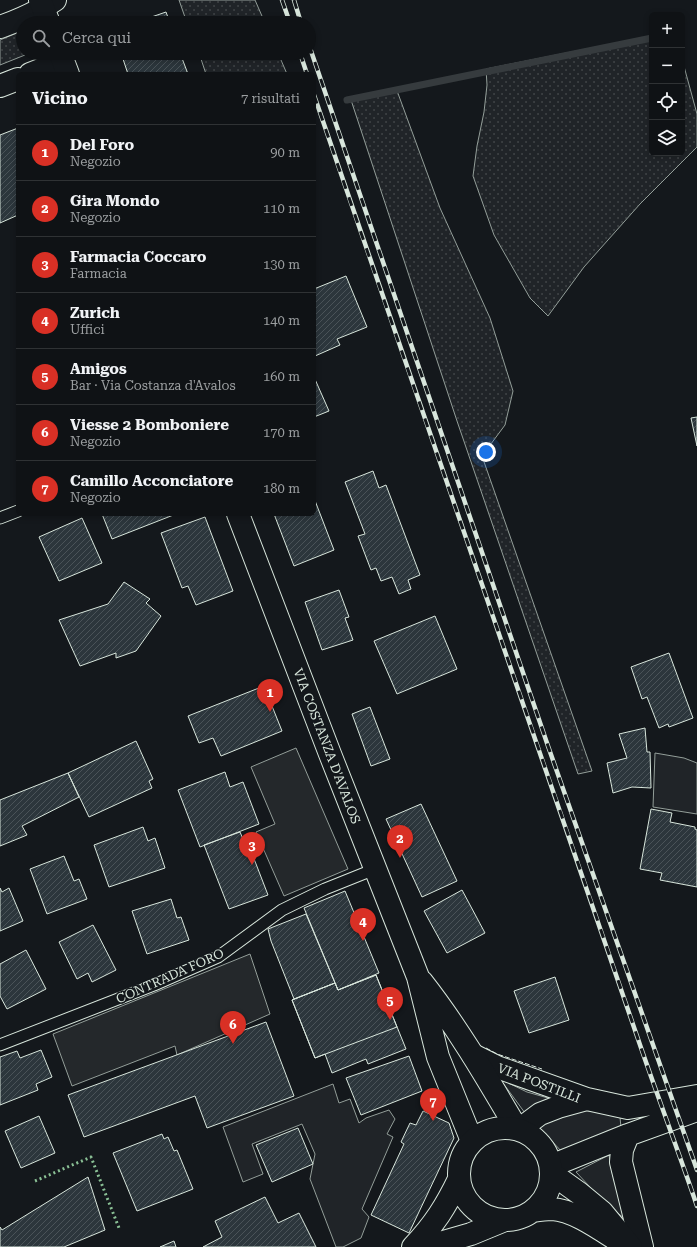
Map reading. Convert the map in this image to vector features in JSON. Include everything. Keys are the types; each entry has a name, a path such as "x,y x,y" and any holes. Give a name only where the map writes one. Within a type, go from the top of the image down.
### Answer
{"main road":[{"path":"29,16 47,8"},
{"path":"0,27 16,21"},
{"path":"36,72 64,63"},
{"path":"0,86 16,80"},
{"name":"VIA COSTANZA D'AVALOS","path":"239,516 418,977 438,1057 472,1141"},
{"name":"VIA COSTANZA D'AVALOS","path":"418,977 442,1008 473,1055 518,1129"},
{"name":"VIA POSTILLI","path":"473,1055 497,1067 587,1099"},
{"path":"587,1099 628,1108 697,1096"},
{"name":"VIA POSTILLI","path":"518,1129 540,1114 587,1099"},
{"path":"551,1170 628,1135 697,1110"},
{"path":"426,1247 471,1234 505,1220 520,1218 533,1211 545,1198 550,1186 551,1170 547,1154 541,1144 531,1135 518,1129 505,1127 493,1129 472,1141 463,1154 459,1170 459,1179 462,1192 470,1203 480,1212 492,1218 505,1220"},
{"path":"628,1135 622,1150 620,1162 642,1247"},
{"path":"551,1170 602,1212 630,1247"},
{"path":"413,1247 438,1218 459,1179"},
{"path":"533,1211 552,1209 569,1214 630,1247"}],"lane":[{"path":"0,518 16,512"},
{"name":"CONTRADA FORO","path":"0,1045 154,985 218,957 282,910 325,889 375,869"}],"shaded area":[{"path":"179,0 255,0 262,16 185,16"},
{"path":"16,33 16,59 0,65 0,40"},
{"path":"649,37 649,156 685,156 685,70 697,114 697,147 640,204 584,267 548,316 530,298 494,235 473,176 484,112 487,85 486,69"},
{"path":"201,60 281,60 286,72 205,72"},
{"path":"396,88 440,208 490,318 513,391 505,425 482,456 592,771 578,774 457,421 350,97"},
{"path":"296,748 348,869 284,896 256,832 275,824 251,767"},
{"path":"655,753 684,758 697,763 697,814 653,807"},
{"path":"250,954 270,1014 177,1055 175,1046 72,1086 53,1034"},
{"path":"500,1079 527,1092 555,1100 525,1113"},
{"path":"333,1084 339,1103 350,1099 359,1123 366,1118 389,1110 395,1119 387,1134 393,1137 362,1209 369,1217 361,1238 343,1247 336,1247 310,1179 315,1154 302,1124 252,1144 263,1174 243,1182 223,1127"},
{"path":"581,1110 620,1117 621,1128 562,1152 537,1125"},
{"path":"609,1155 612,1173 630,1223 604,1202 576,1172"}],"building":[{"path":"166,12 167,16 154,16"},
{"path":"123,60 183,60 187,72 127,72"},
{"path":"16,129 16,216 0,223 0,135"},
{"path":"346,276 367,327 337,339 340,345 316,356 316,288"},
{"path":"316,382 329,411 316,416"},
{"path":"697,417 697,446 691,418"},
{"path":"373,471 379,488 386,485 420,575 408,580 411,589 399,594 392,577 381,581 376,568 371,570 358,536 365,534 345,482"},
{"path":"316,503 334,550 294,566 275,516 316,516"},
{"path":"103,516 171,516 112,539"},
{"path":"205,517 233,591 196,605 188,586 182,588 161,533"},
{"path":"82,518 102,563 59,581 39,537"},
{"path":"124,582 150,599 146,603 161,616 136,651 116,658 116,653 80,666 59,620 108,604"},
{"path":"339,590 349,617 345,618 353,640 322,650 305,602"},
{"path":"435,616 457,669 397,694 374,641"},
{"path":"669,653 693,718 669,727 668,724 659,728 647,697 642,699 631,667"},
{"path":"264,686 282,731 221,756 213,738 199,743 188,716"},
{"path":"370,707 390,759 371,766 352,714"},
{"path":"645,728 647,752 650,752 651,788 632,787 613,793 607,763 627,758 619,734"},
{"path":"136,741 153,779 149,781 152,788 89,817 68,773"},
{"path":"225,772 230,787 243,782 259,824 200,847 178,790"},
{"path":"68,773 79,797 22,826 27,835 0,846 0,800"},
{"path":"421,804 457,881 422,897 386,819"},
{"path":"651,809 672,813 670,822 695,827 697,830 697,887 660,880 662,873 640,869"},
{"path":"143,827 148,841 155,838 165,868 109,887 94,845"},
{"path":"240,832 243,839 246,838 268,895 229,909 204,845"},
{"path":"64,856 74,881 79,879 87,899 47,914 30,869"},
{"path":"0,888 2,892 9,888 23,921 0,931"},
{"path":"462,890 485,933 447,953 424,911"},
{"path":"345,891 379,973 338,990 304,908"},
{"path":"171,899 177,918 181,917 189,940 147,954 132,911"},
{"path":"306,914 335,983 294,999 271,941 268,929"},
{"path":"93,925 116,970 92,982 88,973 77,979 59,942"},
{"path":"26,950 46,989 7,1009 0,996 0,964"},
{"path":"376,975 406,1049 368,1064 366,1059 332,1073 325,1054 315,1058 292,1000 335,983 338,990"},
{"path":"376,975 397,1027 315,1058 292,1000 335,983 338,990"},
{"path":"555,977 569,1020 529,1033 514,991"},
{"path":"266,1022 294,1096 207,1128 195,1096 84,1137 68,1095"},
{"path":"41,1050 52,1077 36,1084 38,1090 0,1105 0,1057 17,1051 20,1058"},
{"path":"409,1056 422,1091 361,1115 346,1078"},
{"path":"423,1111 449,1123 454,1138 409,1233 371,1215 404,1144 401,1142 410,1123 416,1125"},
{"path":"39,1116 55,1153 21,1168 5,1131"},
{"path":"298,1128 313,1164 272,1182 256,1145"},
{"path":"162,1134 164,1139 168,1137 174,1151 177,1150 193,1189 137,1211 113,1153"},
{"path":"88,1177 105,1230 64,1247 0,1247 0,1227 2,1230"},
{"path":"265,1197 278,1223 299,1213 316,1247 203,1247 222,1237 215,1221"},
{"path":"174,1241 176,1247 160,1247"}],"waterway":[{"path":"347,100 649,39"}],"railway":[{"path":"282,0 288,16"},
{"path":"294,0 299,16"},
{"path":"302,60 306,72"},
{"path":"314,60 548,746 697,1170"},
{"path":"316,101 645,1060 697,1206"}],"hedge":[{"path":"35,1181 91,1157 119,1228"}],"fence":[{"path":"486,1048 497,1054 542,1069"}],"place":[{"name":"Del Foro","path":"270,712"},
{"name":"Gira Mondo","path":"400,858"},
{"name":"Farmacia Coccaro","path":"252,865"},
{"name":"Zurich","path":"363,941"},
{"name":"Amigos","path":"390,1020"},
{"name":"Viesse 2 Bomboniere","path":"233,1044"},
{"name":"Camillo Acconciatore","path":"433,1121"}]}
